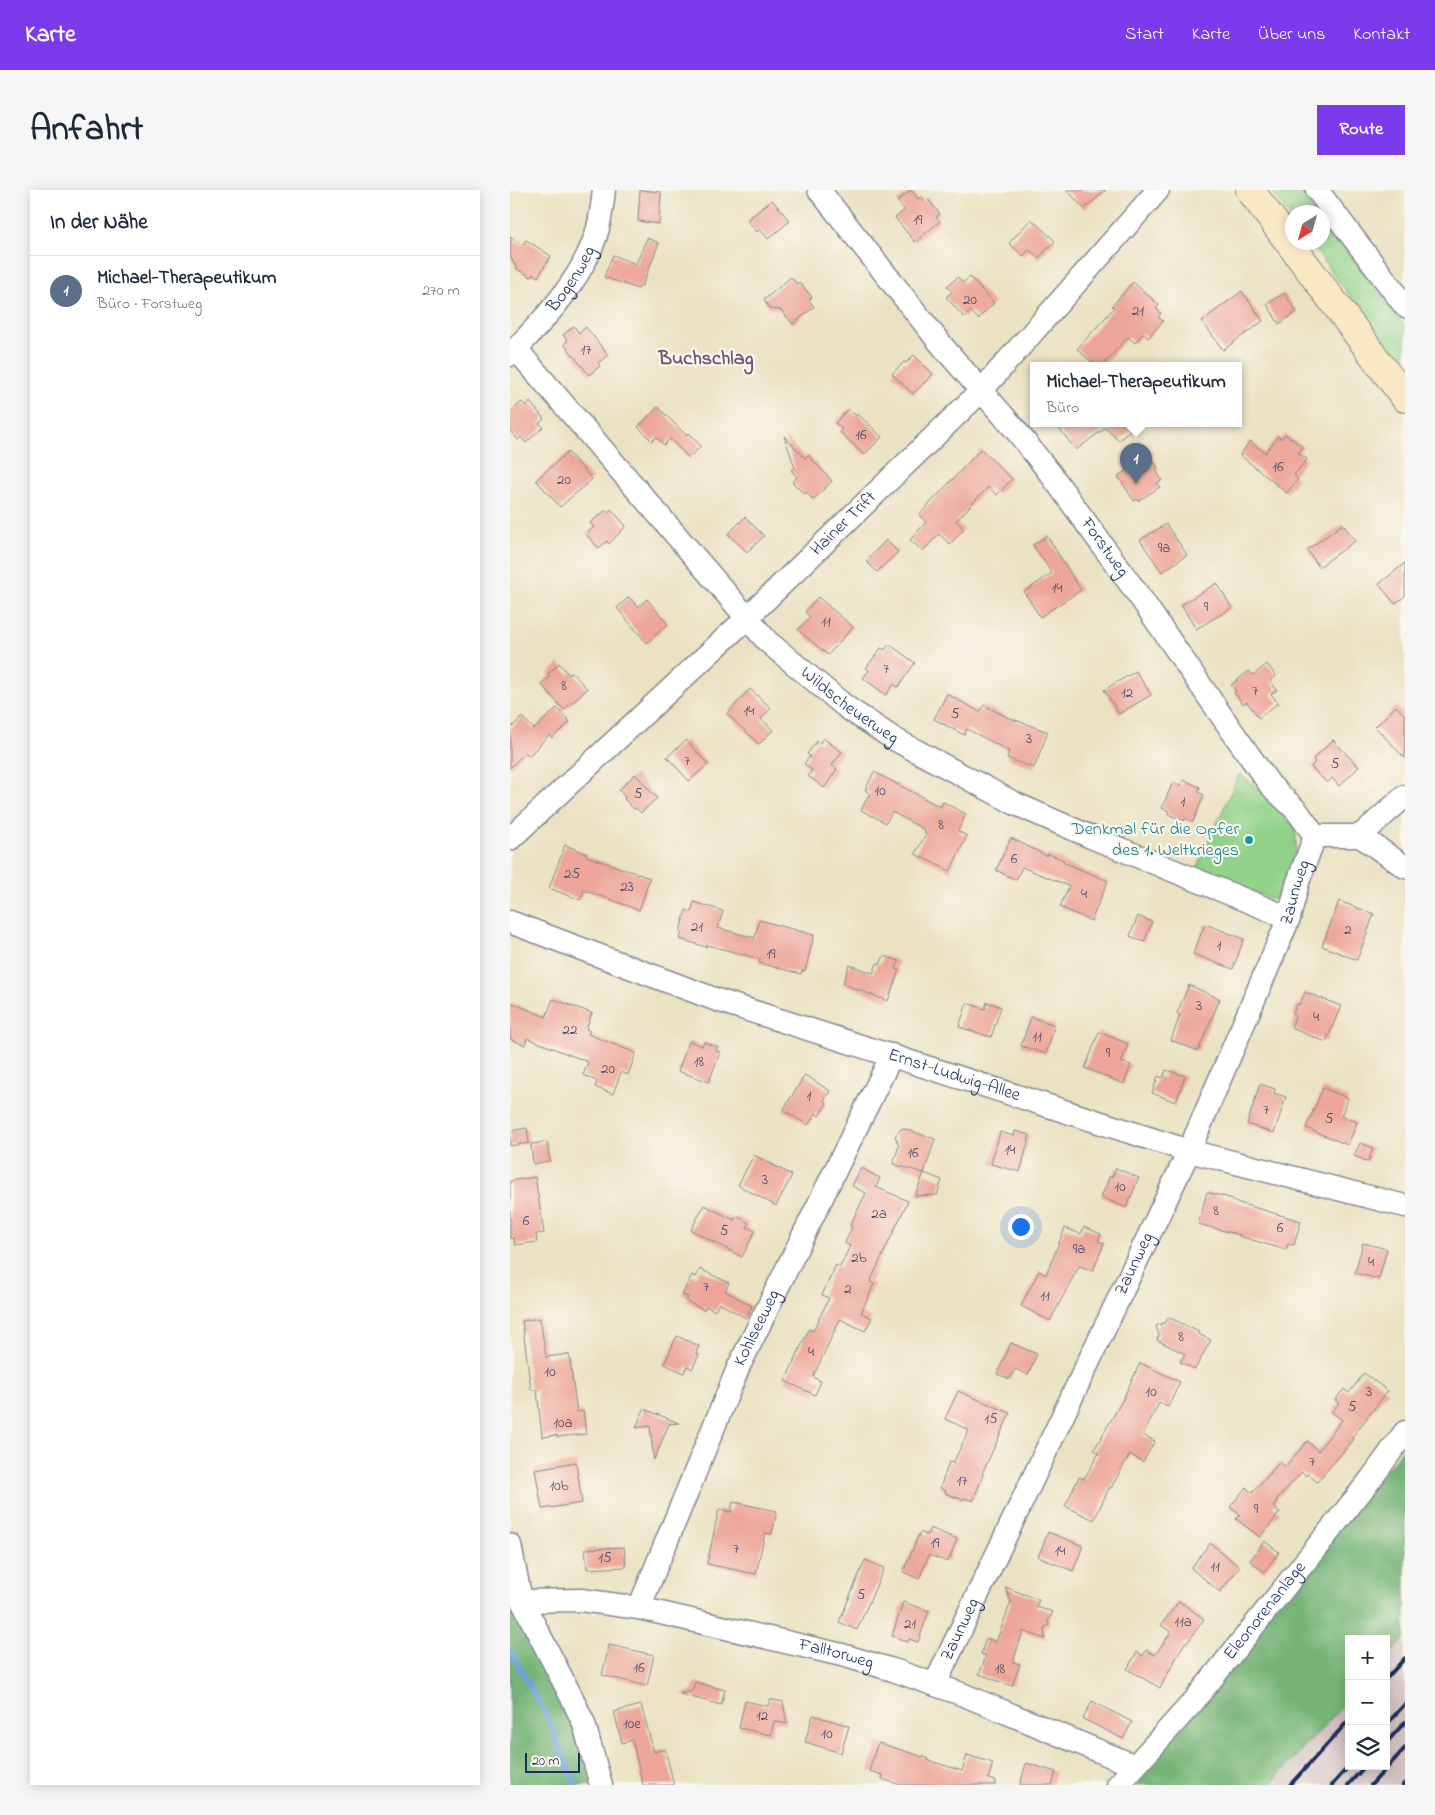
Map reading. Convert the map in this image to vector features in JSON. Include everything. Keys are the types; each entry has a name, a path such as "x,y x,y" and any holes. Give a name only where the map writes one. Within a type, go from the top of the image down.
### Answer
{"main road":[{"path":"1250,190 1405,398"}],"street":[{"name":"Bogenweg","path":"513,352 560,298 588,256 602,215 604,190"},
{"name":"Forstweg","path":"819,190 944,348 1050,473 1142,600 1270,785 1297,811 1315,836"},
{"name":"Hainer Trift","path":"510,839 747,618 981,391 1158,190"},
{"path":"1317,190 1405,306"},
{"name":"Wildscheuerweg","path":"513,352 767,641 846,707 911,748 1007,799 1100,841 1289,918"},
{"path":"1360,836 1405,796"},
{"path":"1315,836 1360,836 1405,867"},
{"name":"Zaunweg","path":"935,1684 1189,1151 1289,918 1298,882 1315,836"},
{"name":"Ernst-Ludwig-Allee","path":"510,922 717,1000 1189,1151 1405,1206"},
{"name":"Kohlseeweg","path":"639,1608 739,1366 892,1055"},
{"name":"Eleonorenanlage","path":"1118,1785 1194,1701 1371,1479 1405,1432"},
{"path":"510,1544 522,1601 580,1716 601,1785"},
{"name":"Falltorweg","path":"522,1601 581,1600 639,1608 842,1655 935,1684 1135,1766"}],"shaded area":[{"path":"1405,1638 1405,1785 1270,1785 1345,1703 1345,1770 1390,1770 1390,1654"}],"green space":[{"path":"1271,190 1303,190 1314,205 1285,205 1285,209"},
{"path":"1330,226 1405,327 1405,369 1315,250 1330,250"},
{"path":"1239,774 1255,786 1292,821 1296,834 1296,852 1275,900 1196,870"},
{"path":"1405,1447 1405,1638 1390,1654 1390,1635 1345,1635 1345,1703 1270,1785 1127,1785"},
{"path":"510,1609 576,1728 592,1785 510,1785"}],"building":[{"path":"640,190 661,192 659,224 638,221"},
{"path":"911,190 918,199 921,197 924,201 927,198 940,214 936,217 940,221 915,242 895,218 905,210 897,201"},
{"path":"1067,190 1106,190 1084,209"},
{"path":"772,200 790,221 768,239 760,229 757,232 747,220"},
{"path":"1031,219 1055,241 1039,258 1029,250 1023,256 1009,243"},
{"path":"510,237 523,245 526,240 551,256 538,277 533,274 531,277 517,269 510,256"},
{"path":"647,238 659,243 642,286 640,285 638,289 604,277 613,255 636,264"},
{"path":"791,277 797,284 799,282 812,297 809,300 814,307 793,324 781,310 770,309 764,300"},
{"path":"958,277 963,283 970,277 994,303 978,319 971,311 964,317 946,297 952,292 947,286"},
{"path":"1133,282 1159,305 1156,309 1161,313 1158,317 1163,321 1148,338 1143,333 1135,343 1128,337 1106,362 1092,362 1077,349 1114,308 1112,306"},
{"path":"1242,291 1263,321 1223,350 1202,321"},
{"path":"1284,293 1297,312 1279,324 1267,304"},
{"path":"574,326 579,333 586,327 608,355 598,363 600,366 589,375 564,344 568,341 563,335"},
{"path":"914,355 933,374 913,394 892,374"},
{"path":"522,402 526,406 530,402 544,419 539,423 543,427 526,443 521,437 518,440 510,431 510,412"},
{"path":"658,407 686,435 688,433 701,446 689,458 670,439 664,445 656,437 652,441 638,427"},
{"path":"848,409 856,416 858,414 882,437 864,455 840,432 842,429 835,423"},
{"path":"1058,427 1133,427 1119,441 1105,428 1076,450"},
{"path":"1285,434 1303,447 1298,453 1307,459 1294,475 1298,479 1287,493 1240,455 1250,441 1265,453 1278,436 1281,439"},
{"path":"784,436 805,458 808,455 832,481 813,500 806,492 804,494 792,482 797,477 791,470 795,468"},
{"path":"981,449 1012,479 997,495 988,487 956,521 964,529 950,544 939,534 923,551 910,540 926,522 919,515"},
{"path":"568,452 592,479 560,507 536,480"},
{"path":"1150,455 1158,468 1156,470 1162,480 1157,483 1160,487 1138,501 1137,499 1134,501 1118,476"},
{"path":"611,509 626,526 609,544 607,541 599,548 586,534 594,527 590,523 606,510 608,512"},
{"path":"745,517 764,536 747,552 728,534"},
{"path":"1166,524 1187,555 1162,572 1140,540"},
{"path":"1343,524 1355,541 1319,567 1307,550"},
{"path":"1047,536 1081,590 1040,617 1024,592 1052,573 1033,545"},
{"path":"886,540 898,552 877,572 866,561"},
{"path":"1405,563 1405,596 1395,604 1379,584"},
{"path":"1217,583 1232,608 1196,629 1181,605"},
{"path":"629,597 638,607 647,599 668,624 647,643 617,608"},
{"path":"818,597 853,627 828,655 798,630 810,617 805,612"},
{"path":"889,644 915,663 898,687 894,684 886,695 863,678 869,670 866,668 881,648 885,650"},
{"path":"559,663 569,675 572,672 587,689 564,710 541,684 550,676 548,674"},
{"path":"1267,664 1276,676 1270,681 1277,690 1271,694 1278,703 1259,718 1247,702 1243,704 1231,685 1249,671 1253,675"},
{"path":"1136,671 1151,695 1119,714 1104,690"},
{"path":"750,689 771,708 761,719 773,730 759,744 727,714"},
{"path":"947,694 980,712 984,705 1007,717 1048,732 1034,768 1007,758 1009,751 967,729 964,735 934,719"},
{"path":"1396,706 1405,716 1405,758 1375,727"},
{"path":"557,708 570,722 552,738 549,735 529,756 525,752 510,768 510,729 522,717 534,729"},
{"path":"823,738 842,752 832,765 837,769 824,788 808,776 812,770 804,764 810,756 807,754 817,741 820,743"},
{"path":"686,740 708,764 689,781 667,757"},
{"path":"1333,740 1359,767 1339,786 1332,778 1327,783 1311,767 1315,762 1313,759"},
{"path":"874,772 941,807 943,802 966,814 958,831 967,836 950,871 915,854 926,834 924,833 925,830 892,812 886,823 861,810 870,793 865,790"},
{"path":"635,774 657,798 641,813 624,799 625,797 619,790"},
{"path":"1183,780 1200,787 1198,792 1204,795 1193,822 1185,818 1184,821 1168,814 1169,811 1162,808 1173,782 1181,786"},
{"path":"1011,838 1047,856 1048,854 1064,860 1063,862 1108,881 1091,921 1060,907 1069,886 1022,867 1016,880 996,870"},
{"path":"565,845 587,854 586,856 650,878 639,910 584,890 580,900 549,888"},
{"path":"1339,901 1374,914 1357,960 1322,946"},
{"path":"694,902 723,911 718,928 755,938 759,920 814,935 805,971 802,971 801,974 759,963 760,959 680,939 682,932 680,931 686,910 691,912"},
{"path":"1138,916 1152,922 1144,942 1130,936"},
{"path":"1205,924 1244,939 1233,969 1193,954"},
{"path":"884,956 899,961 896,969 899,970 888,1001 843,984 849,965 873,973 877,963 880,964"},
{"path":"1189,985 1220,999 1198,1051 1171,1040 1180,1015 1177,1013"},
{"path":"1305,992 1341,1006 1326,1042 1291,1028 1295,1017 1293,1014 1296,1005 1300,1004"},
{"path":"553,999 592,1013 586,1029 590,1031 588,1034 636,1053 628,1075 621,1072 613,1094 595,1087 597,1081 583,1075 588,1062 527,1038 525,1045 510,1039 510,1002 546,1017"},
{"path":"987,1002 1001,1007 991,1037 959,1027 967,1003 985,1009"},
{"path":"1031,1017 1055,1025 1046,1054 1021,1046"},
{"path":"1099,1032 1128,1044 1121,1062 1131,1065 1124,1084 1085,1068"},
{"path":"689,1041 702,1046 704,1042 718,1047 716,1051 720,1052 709,1082 678,1071"},
{"path":"1166,1070 1185,1076 1176,1102 1152,1093 1158,1076 1163,1078"},
{"path":"805,1075 830,1091 824,1101 827,1103 819,1116 816,1113 808,1125 783,1110"},
{"path":"1260,1084 1275,1089 1274,1093 1286,1097 1274,1133 1247,1124"},
{"path":"1323,1088 1348,1098 1341,1116 1357,1122 1348,1145 1306,1128"},
{"path":"527,1128 529,1143 510,1146 510,1131"},
{"path":"901,1129 935,1139 924,1173 893,1164 899,1146 895,1136"},
{"path":"1015,1131 1030,1135 1020,1172 991,1164 1000,1132 1014,1136"},
{"path":"547,1142 550,1161 533,1164 531,1144"},
{"path":"1360,1143 1373,1148 1368,1162 1354,1156"},
{"path":"754,1155 792,1175 776,1206 738,1185"},
{"path":"861,1168 880,1178 876,1187 908,1201 870,1282 874,1284 861,1313 872,1318 865,1331 840,1319 813,1377 821,1381 815,1395 785,1381 809,1329 813,1331 829,1298 822,1295 836,1265 840,1267 850,1246 845,1243 852,1227 850,1226 866,1193 852,1186"},
{"path":"1116,1168 1139,1178 1126,1208 1101,1197 1110,1176 1112,1177"},
{"path":"924,1173 942,1180 937,1195 915,1196"},
{"path":"535,1177 544,1233 536,1234 537,1242 515,1245 514,1238 510,1238 510,1181"},
{"path":"1207,1192 1301,1221 1294,1245 1288,1244 1286,1250 1198,1224"},
{"path":"704,1205 734,1220 736,1216 749,1223 747,1227 755,1231 742,1257 691,1230"},
{"path":"1084,1227 1101,1234 1098,1241 1104,1243 1093,1271 1079,1266 1050,1321 1021,1306 1039,1271 1046,1275 1065,1228 1081,1234"},
{"path":"1363,1243 1387,1249 1379,1279 1355,1273"},
{"path":"700,1269 729,1283 725,1291 752,1306 746,1318 719,1303 715,1311 706,1306 704,1310 686,1301 688,1297 682,1295 692,1275 696,1277"},
{"path":"1168,1317 1211,1340 1195,1369 1180,1362 1185,1354 1157,1340 1159,1335 1156,1326 1166,1322"},
{"path":"540,1318 546,1357 569,1354 577,1412 583,1411 586,1434 542,1437 537,1390 531,1390 522,1321"},
{"path":"677,1336 699,1346 696,1353 699,1355 692,1369 687,1366 684,1373 664,1364"},
{"path":"1011,1343 1037,1354 1028,1375 1015,1369 1010,1379 997,1374"},
{"path":"1140,1363 1180,1382 1168,1407 1159,1403 1143,1435 1155,1441 1143,1462 1130,1454 1111,1488 1109,1488 1094,1520 1065,1506 1079,1477 1084,1479 1099,1453 1094,1450 1122,1401"},
{"path":"1364,1373 1388,1391 1352,1437 1354,1439 1317,1482 1308,1474 1306,1476 1302,1472 1276,1500 1273,1507 1280,1512 1260,1537 1236,1519 1240,1515 1230,1507 1246,1487 1252,1493 1280,1462 1285,1467 1307,1441 1318,1451 1342,1420 1332,1412 1339,1403 1335,1400 1344,1389 1349,1393"},
{"path":"958,1391 1010,1413 982,1474 973,1501 964,1498 963,1500 945,1493 946,1491 940,1488 949,1462 953,1463 969,1430 945,1419"},
{"path":"644,1409 679,1423 669,1424 654,1460 650,1426 636,1428"},
{"path":"576,1462 582,1503 542,1509 535,1469"},
{"path":"733,1502 777,1511 772,1534 765,1533 756,1574 707,1564 719,1509 731,1512"},
{"path":"930,1528 957,1539 948,1562 929,1555 919,1579 903,1572 920,1532 927,1535"},
{"path":"1048,1532 1083,1546 1073,1571 1038,1557"},
{"path":"1264,1541 1279,1552 1264,1572 1250,1561"},
{"path":"1210,1543 1240,1567 1220,1592 1191,1568"},
{"path":"624,1547 626,1567 587,1569 585,1549"},
{"path":"865,1560 884,1568 857,1630 839,1622"},
{"path":"1005,1587 1039,1600 1036,1607 1053,1612 1048,1621 1049,1625 1044,1628 1045,1639 1023,1631 1013,1662 1020,1664 1012,1686 979,1674 986,1656 981,1654 986,1638 996,1642 1011,1602"},
{"path":"1179,1601 1204,1619 1187,1643 1185,1642 1160,1688 1127,1669 1137,1652 1143,1656 1146,1650 1155,1655 1171,1632 1161,1625"},
{"path":"903,1602 929,1611 918,1642 909,1639 908,1642 892,1636"},
{"path":"609,1645 654,1655 647,1686 602,1675"},
{"path":"695,1682 725,1690 721,1705 680,1694 692,1691"},
{"path":"770,1699 783,1702 787,1724 774,1721 771,1735 739,1728 745,1701 768,1706"},
{"path":"1092,1701 1132,1722 1123,1739 1083,1719"},
{"path":"641,1705 654,1752 665,1749 674,1785 643,1785 632,1740 622,1743 614,1712"},
{"path":"813,1715 849,1726 841,1753 805,1742"},
{"path":"879,1743 962,1771 967,1755 993,1763 988,1779 996,1781 996,1785 901,1785 882,1779 883,1775 869,1771"},
{"path":"1026,1763 1056,1772 1052,1785 1020,1785"}],"waterway":[{"path":"510,1650 546,1715 576,1785"}],"railway":[{"path":"1390,1675 1405,1658"},
{"path":"1390,1721 1405,1704"},
{"path":"1390,1739 1405,1722"},
{"path":"1290,1785 1345,1724"},
{"path":"1371,1785 1405,1748"},
{"path":"1332,1785 1345,1770"},
{"path":"1348,1785 1361,1770"}],"place":[{"name":"Michael-Therapeutikum","path":"1136,484"},
{"name":"Denkmal für die Opfer des 1. Weltkrieges","path":"1249,840"}],"district":[{"name":"Buchschlag","path":"706,359"}]}
